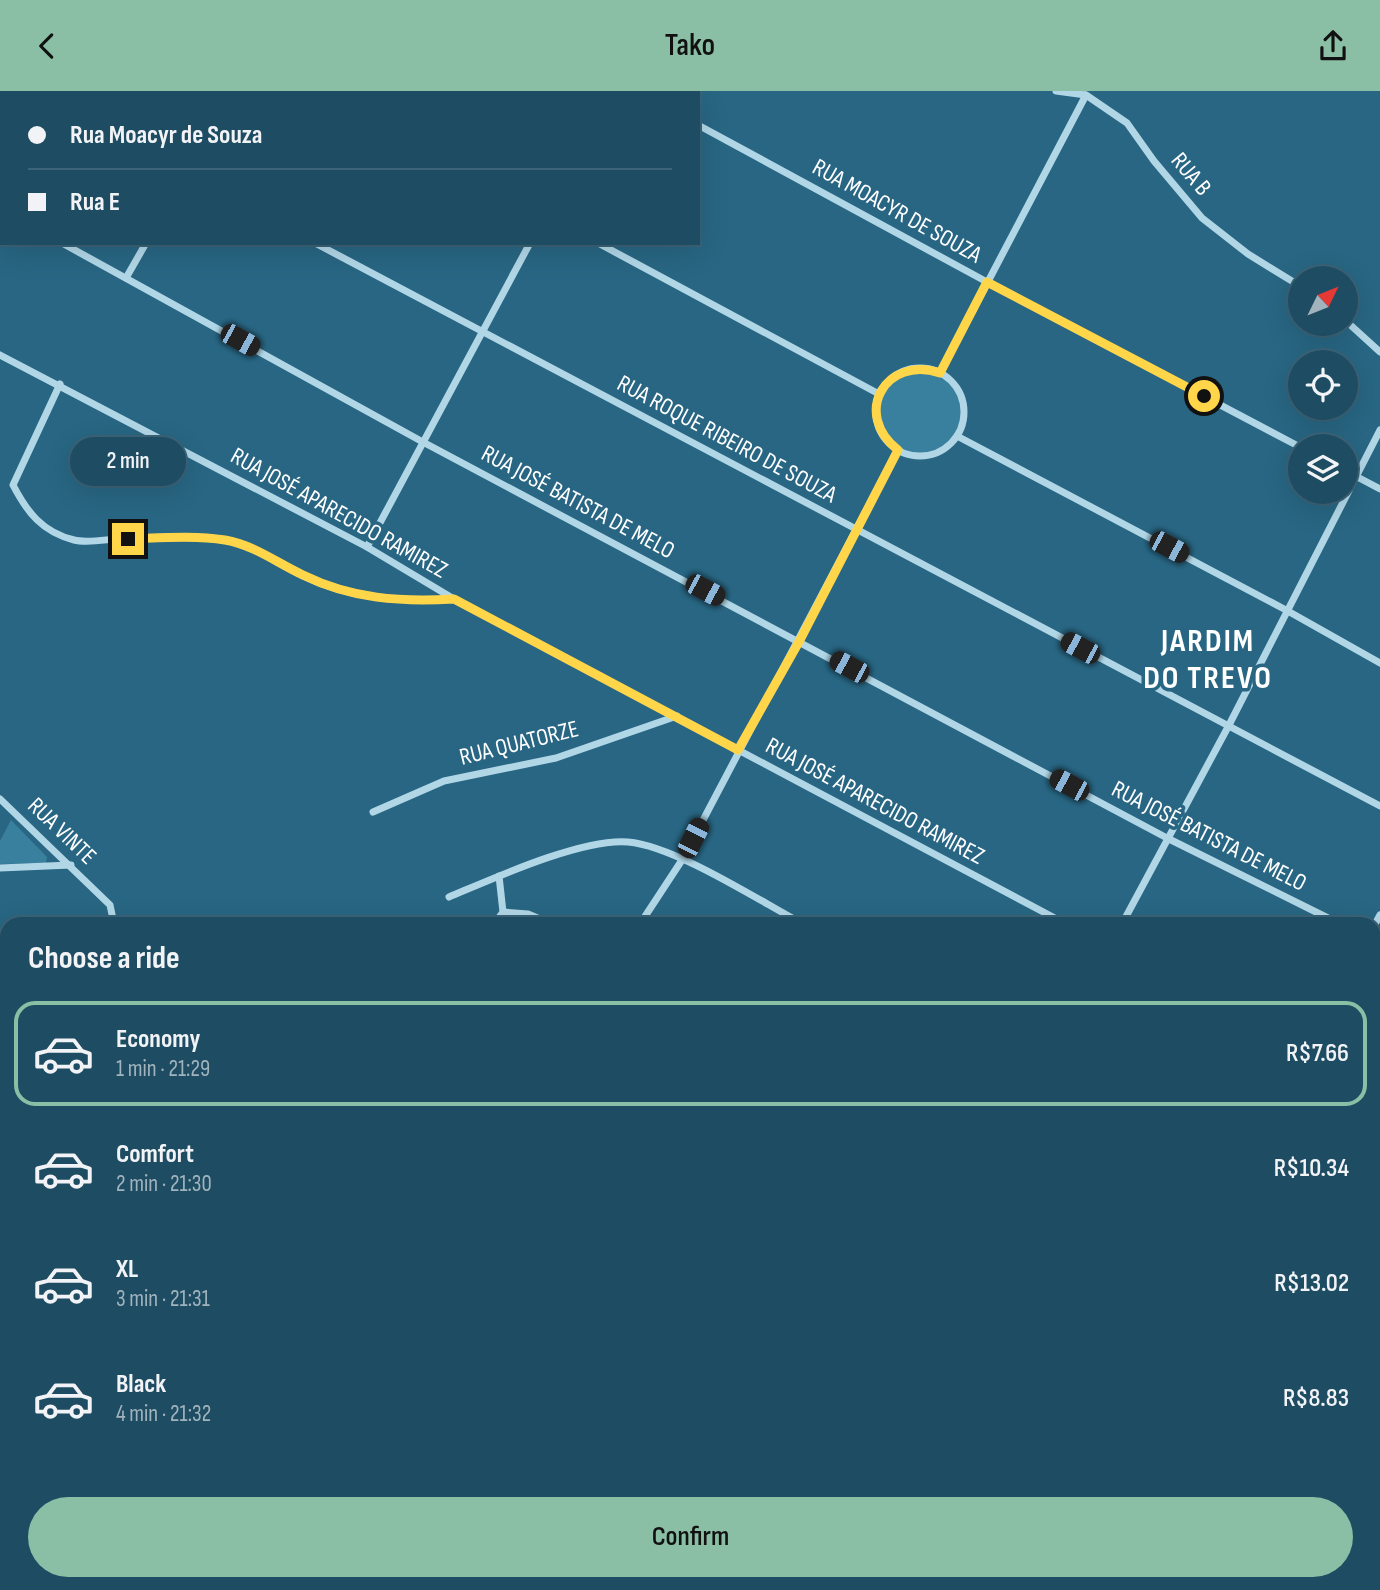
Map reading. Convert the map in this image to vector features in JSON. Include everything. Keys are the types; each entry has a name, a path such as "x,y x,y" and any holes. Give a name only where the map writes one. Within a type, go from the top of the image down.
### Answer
{"street":[{"name":"RUA B","path":"1056,91 1086,95 1127,123 1154,161 1202,218 1248,254 1288,279"},
{"path":"940,373 1086,95"},
{"name":"RUA MOACYR DE SOUZA","path":"700,126 1288,441"},
{"name":"RUA JOSÉ BATISTA DE MELO","path":"66,245 421,441 800,640 1167,838 1326,917"},
{"path":"126,278 145,245"},
{"name":"RUA ROQUE RIBEIRO DE SOUZA","path":"319,245 1380,806"},
{"path":"367,547 421,441 484,333 529,245"},
{"path":"602,245 879,394"},
{"path":"1358,332 1380,352"},
{"name":"RUA JOSÉ APARECIDO RAMIREZ","path":"0,355 60,384 367,547 454,599 1053,917"},
{"path":"920,368 940,373 960,394 964,408 957,436 937,452 924,456 898,450 888,442 876,419 879,394 887,382 899,373 920,368"},
{"path":"60,384 13,485 27,512 46,530 75,541 225,540 267,555 302,575 348,594 404,602 454,599"},
{"path":"1358,470 1380,430"},
{"path":"957,436 1286,610 1380,663"},
{"path":"645,917 682,860 898,450"},
{"path":"1358,478 1380,489"},
{"path":"1126,917 1228,727 1341,504"},
{"name":"RUA QUATORZE","path":"373,812 444,781 556,758 677,716"},
{"name":"RUA VINTE","path":"0,799 110,905 113,917"},
{"path":"449,897 499,876 585,847 625,842 653,846 790,917"},
{"path":"0,868 71,865"},
{"path":"499,876 503,912 499,917"},
{"path":"503,912 535,917"}],"shaded area":[{"path":"920,371 936,374 949,383 958,396 961,412 958,428 949,441 936,450 920,453 904,450 891,441 882,428 879,412 882,396 891,383 904,374"},
{"path":"11,820 47,857 46,863 0,864 0,841"}],"district":[{"name":"JARDIM DO TREVO","path":"1208,660"}],"route":[{"path":"128,539 225,540 267,555 302,575 348,594 404,602 454,599 738,750 800,640 898,450 888,442 876,419 879,394 887,382 912,368 940,373 987,282 1204,396"}]}
